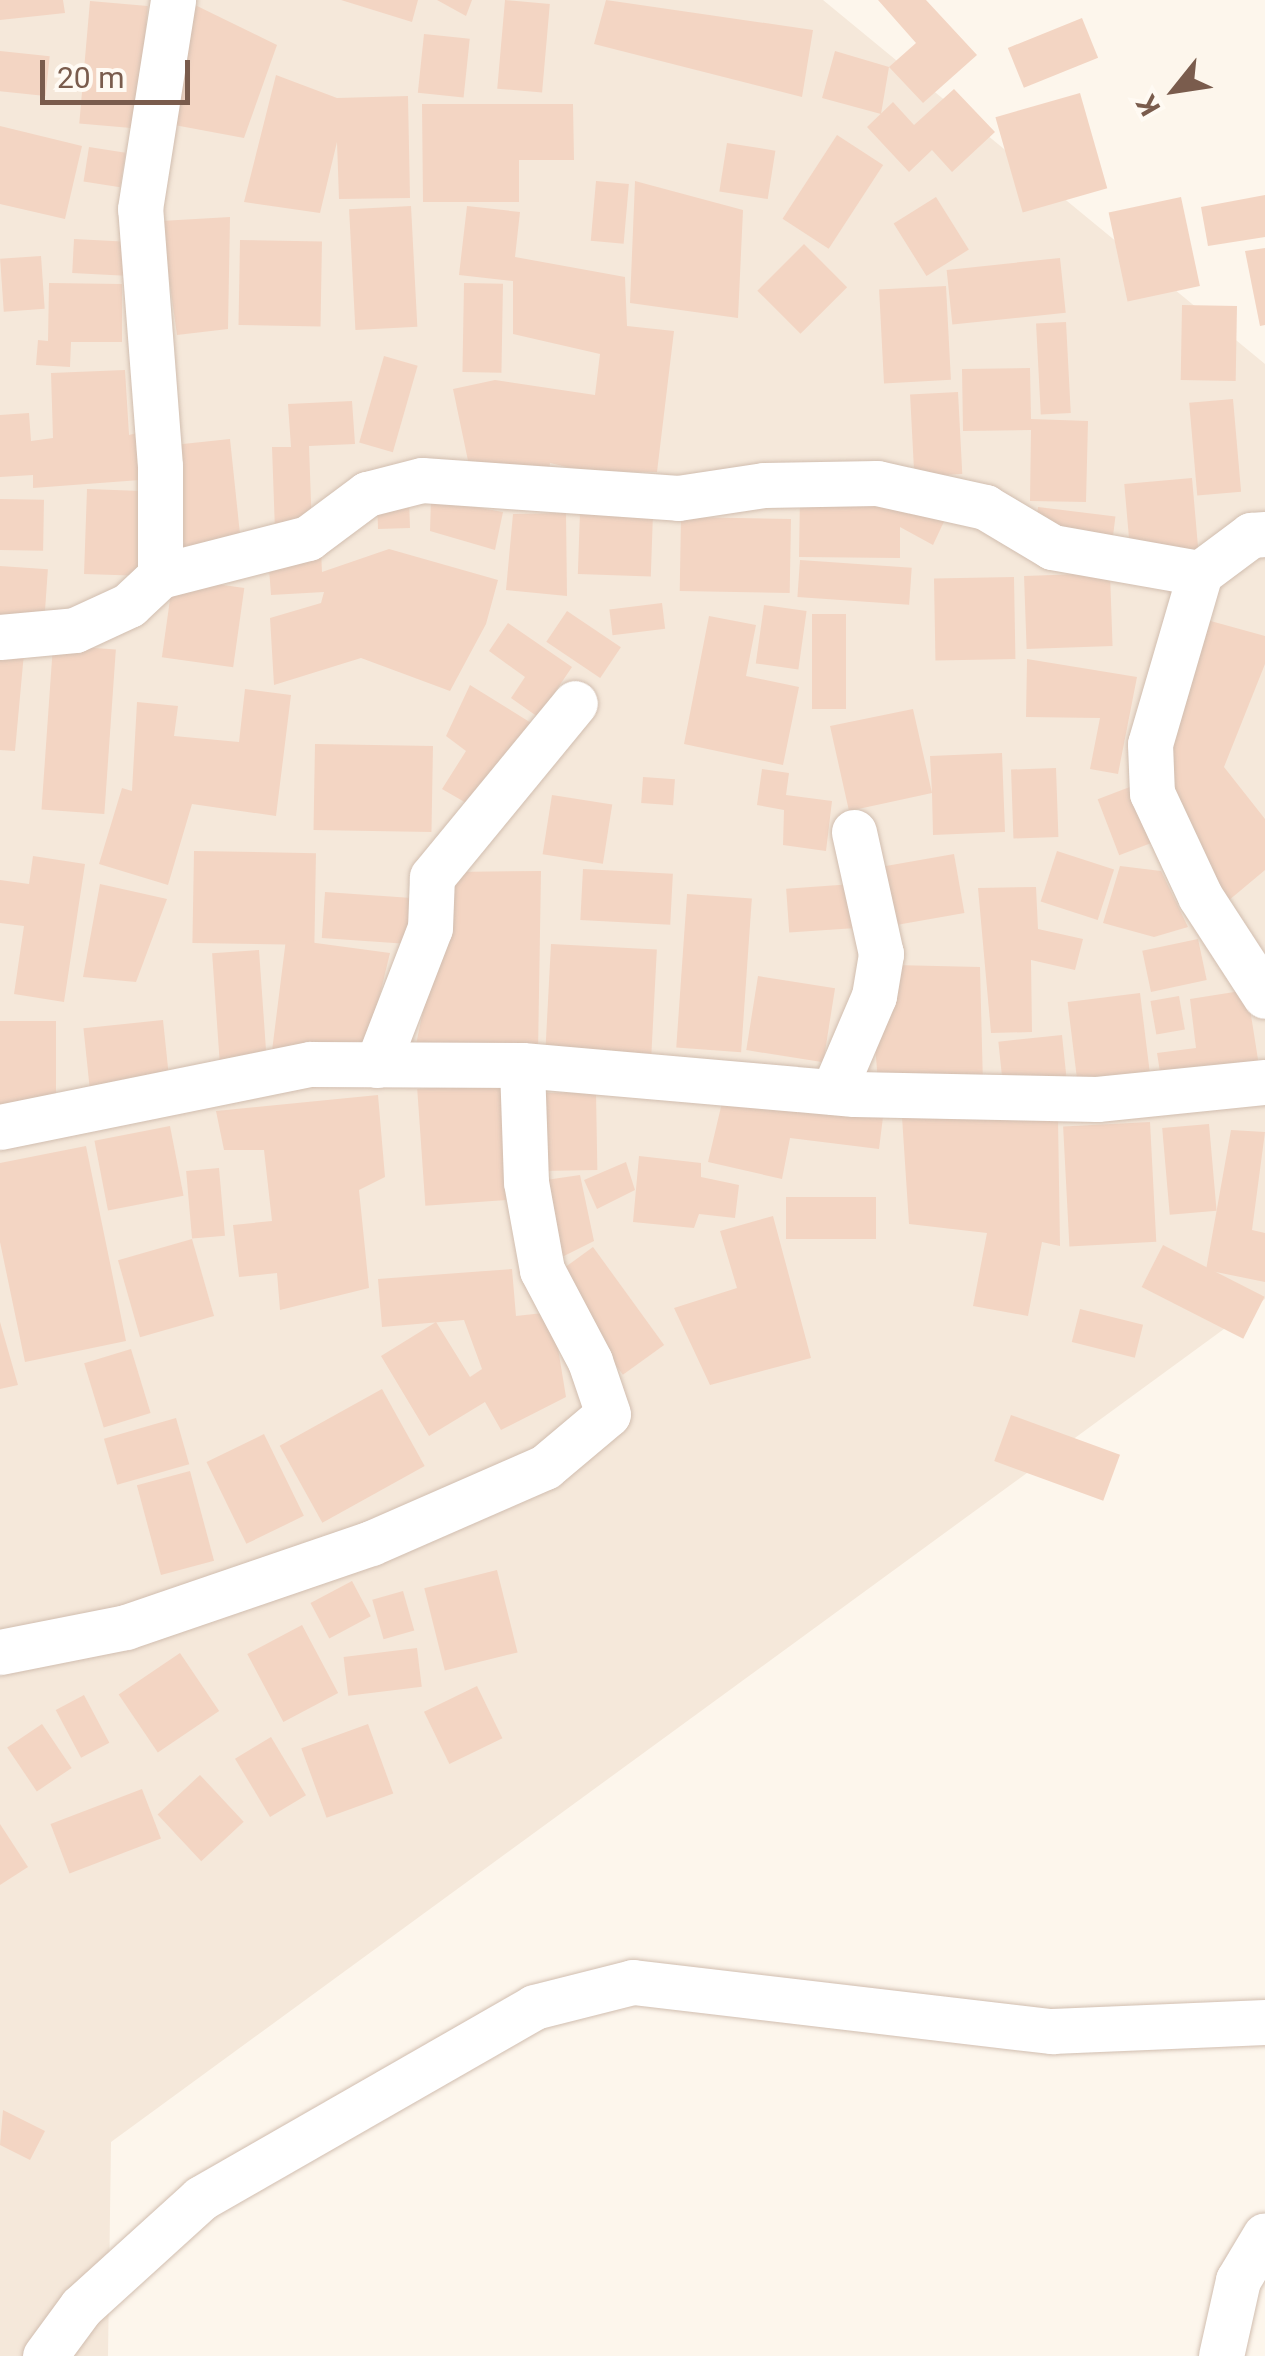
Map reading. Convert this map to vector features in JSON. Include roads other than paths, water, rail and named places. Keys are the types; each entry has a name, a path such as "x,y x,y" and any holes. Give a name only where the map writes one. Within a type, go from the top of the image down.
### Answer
{"street":[{"path":"160,576 160,466 140,209 173,0"},
{"path":"0,636 75,630 129,605 160,576 308,538 367,494 422,480 678,498 764,485 878,483 985,507 1052,547 1200,573"},
{"path":"1265,534 1251,535 1200,573 1150,744 1152,793 1200,896 1265,996"},
{"path":"377,1064 430,928 432,877 575,703"},
{"path":"833,1092 874,996 881,954 854,832"},
{"path":"0,1127 310,1064 522,1065 833,1092 1097,1099 1265,1082"},
{"path":"0,1652 126,1627 371,1543 545,1467 608,1414 590,1362 542,1270 526,1182 522,1065"},
{"path":"45,2356 81,2307 201,2198 534,2006 632,1982 1052,2031 1265,2022"},
{"path":"1221,2356 1238,2280 1265,2235"}]}
